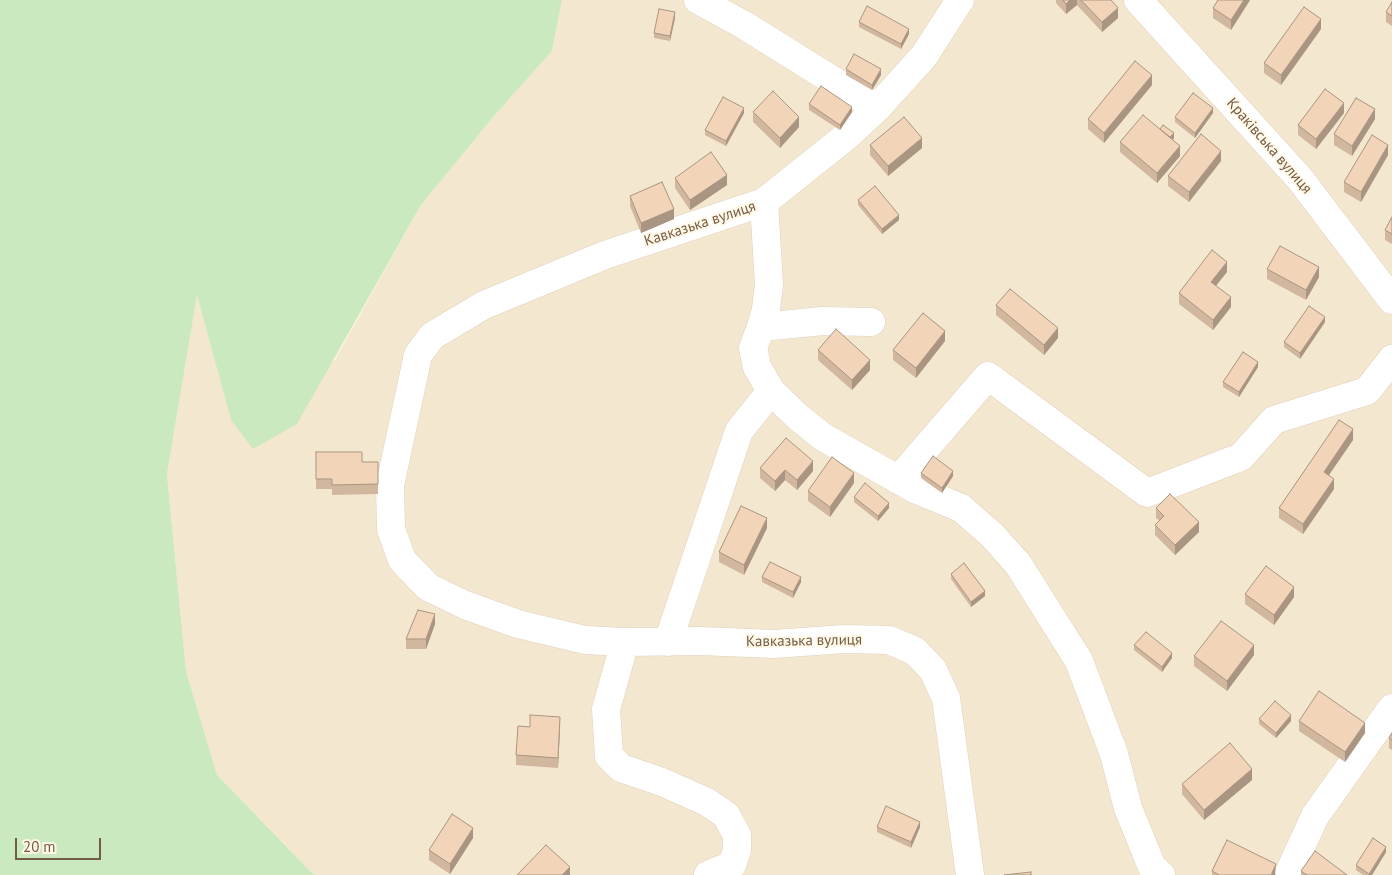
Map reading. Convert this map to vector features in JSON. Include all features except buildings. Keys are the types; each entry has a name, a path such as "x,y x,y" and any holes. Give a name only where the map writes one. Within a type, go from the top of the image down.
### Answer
{"street":[{"path":"698,0 744,25 877,108"},
{"name":"Кавказька вулиця","path":"960,0 924,56 877,108 848,135 764,202 605,255 484,305 432,336 418,355 390,484 390,529 402,560 428,586 465,605 518,624 585,640 774,644 844,639 889,640 914,651 933,670 946,698 970,875"},
{"name":"Краківська вулиця","path":"1138,0 1300,178 1392,300"},
{"path":"764,202 769,285 766,309 753,348 757,367 771,391 798,418 823,437 915,489 961,508 992,535 1018,564 1079,661 1114,754 1128,808 1152,867 1161,875"},
{"path":"761,328 823,321 871,322"},
{"path":"898,480 988,376 1147,493 1241,457 1274,420 1367,391 1392,359"},
{"path":"668,642 739,431 771,391"},
{"path":"625,642 606,709 609,756 621,768 662,782 707,802 726,815 737,835 737,850 732,865 708,875"},
{"path":"1288,875 1315,816 1392,708"}],"shaded area":[{"path":"562,0 1392,0 1392,875 316,875 217,775 186,671 167,474 197,293 231,420 335,360 421,205 494,116 552,51"}],"green space":[{"path":"0,0 562,0 552,51 494,116 421,205 297,424 253,449 231,420 197,295 167,474 186,671 217,775 316,875 0,875"}]}
